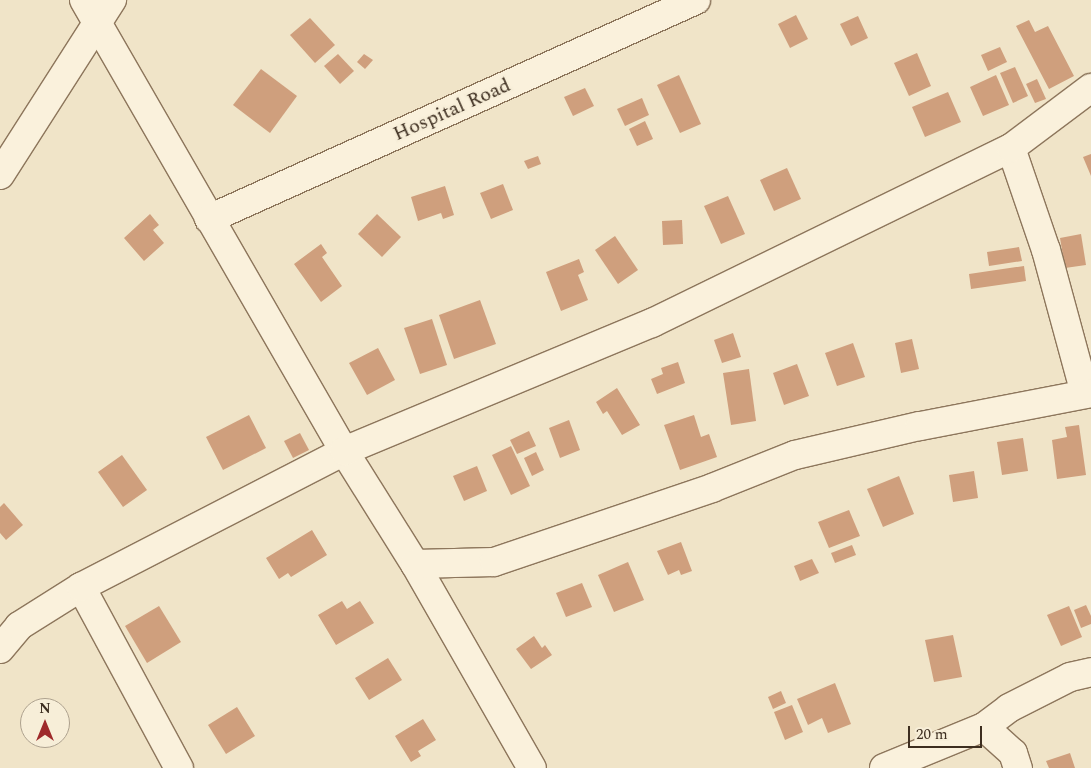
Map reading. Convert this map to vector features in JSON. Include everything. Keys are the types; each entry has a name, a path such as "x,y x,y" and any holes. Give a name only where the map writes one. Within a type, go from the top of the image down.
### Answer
{"street":[{"name":"Hospital Road","path":"209,219 696,0"},
{"path":"98,7 209,219 344,451 416,564 532,768"},
{"path":"0,175 98,7"},
{"path":"0,649 19,626 81,587 344,451 652,323 1011,148 1091,88"},
{"path":"416,564 494,562 712,488 795,454 920,426 1088,394 1046,250 1011,148"},
{"path":"81,587 180,768"},
{"path":"884,768 984,727 1009,708 1062,681 1091,672"},
{"path":"984,727 1013,752 1018,768"}],"building":[{"path":"796,15 808,39 790,48 778,24"},
{"path":"858,16 868,38 851,46 840,24"},
{"path":"310,18 335,45 315,63 290,35"},
{"path":"1029,20 1035,32 1048,26 1074,76 1049,89 1016,26"},
{"path":"1000,47 1007,62 988,71 981,55"},
{"path":"917,53 931,86 909,96 894,63"},
{"path":"338,54 354,71 340,84 324,66"},
{"path":"364,54 373,60 365,69 357,62"},
{"path":"1015,67 1028,96 1013,103 1000,73"},
{"path":"261,69 297,96 270,133 233,105"},
{"path":"679,75 701,124 680,133 657,85"},
{"path":"996,75 1009,105 983,116 970,87"},
{"path":"1037,79 1046,99 1035,103 1026,84"},
{"path":"585,88 594,106 573,116 564,97"},
{"path":"948,92 961,122 925,137 912,107"},
{"path":"642,98 649,115 625,126 617,109"},
{"path":"645,121 653,139 637,146 629,129"},
{"path":"1091,154 1091,176 1083,157"},
{"path":"538,156 541,164 528,169 524,161"},
{"path":"787,168 801,199 774,211 760,180"},
{"path":"503,184 513,210 491,219 480,193"},
{"path":"445,186 454,215 443,219 441,213 418,221 411,197"},
{"path":"728,196 745,234 721,244 704,206"},
{"path":"150,214 159,225 153,230 164,243 144,261 124,238"},
{"path":"377,214 401,237 382,257 358,234"},
{"path":"682,220 683,244 663,245 662,221"},
{"path":"1081,234 1086,265 1065,268 1060,238"},
{"path":"615,236 638,270 618,284 595,250"},
{"path":"321,244 327,253 322,257 342,286 321,302 294,264"},
{"path":"1019,247 1022,261 989,266 987,252"},
{"path":"579,259 584,272 578,275 588,300 561,311 546,272"},
{"path":"1024,266 1026,281 971,289 969,274"},
{"path":"480,300 496,344 454,359 439,315"},
{"path":"432,319 447,365 420,374 404,328"},
{"path":"733,333 741,357 722,363 714,340"},
{"path":"912,339 919,369 901,373 895,343"},
{"path":"853,343 865,377 837,386 825,353"},
{"path":"378,348 395,380 367,395 349,363"},
{"path":"678,362 685,383 657,394 651,379 663,374 661,368"},
{"path":"797,364 809,396 784,405 773,373"},
{"path":"749,369 756,421 731,425 723,373"},
{"path":"617,388 640,425 622,435 607,411 603,414 596,402"},
{"path":"249,415 266,448 223,470 206,437"},
{"path":"694,415 701,437 709,434 717,457 680,470 664,425"},
{"path":"569,420 580,450 560,458 549,428"},
{"path":"1079,425 1086,475 1057,479 1052,440 1067,437 1065,427"},
{"path":"529,431 536,446 517,454 510,440"},
{"path":"300,433 309,450 293,458 284,441"},
{"path":"1023,438 1028,471 1002,475 997,442"},
{"path":"511,446 530,486 511,495 492,455"},
{"path":"536,452 544,470 532,476 524,458"},
{"path":"122,455 147,490 123,507 98,472"},
{"path":"477,466 487,491 464,501 453,476"},
{"path":"974,471 978,498 953,502 949,475"},
{"path":"899,476 914,514 883,527 867,489"},
{"path":"4,503 23,525 6,540 0,533 0,507"},
{"path":"849,510 860,536 829,548 818,522"},
{"path":"312,530 327,555 291,577 288,573 279,579 266,558"},
{"path":"681,542 692,571 681,575 679,570 668,575 657,551"},
{"path":"852,545 856,555 835,563 831,553"},
{"path":"812,559 819,573 800,581 794,566"},
{"path":"628,562 644,600 614,612 598,575"},
{"path":"582,583 592,607 566,617 556,593"},
{"path":"342,601 347,609 360,601 374,623 336,645 318,615"},
{"path":"1086,605 1091,616 1091,624 1081,628 1074,610"},
{"path":"159,606 181,642 147,663 125,626"},
{"path":"1069,606 1082,637 1061,646 1047,615"},
{"path":"953,635 962,677 934,682 925,640"},
{"path":"534,636 542,648 545,645 552,655 531,669 516,649"},
{"path":"388,658 402,680 369,700 355,678"},
{"path":"835,683 851,724 828,733 822,718 808,725 797,699"},
{"path":"781,691 786,703 773,709 768,697"},
{"path":"792,705 803,732 785,740 774,712"},
{"path":"237,707 255,736 226,754 208,725"},
{"path":"423,719 436,740 418,751 421,756 411,762 395,736"},
{"path":"1070,753 1075,768 1049,768 1046,761"}]}
